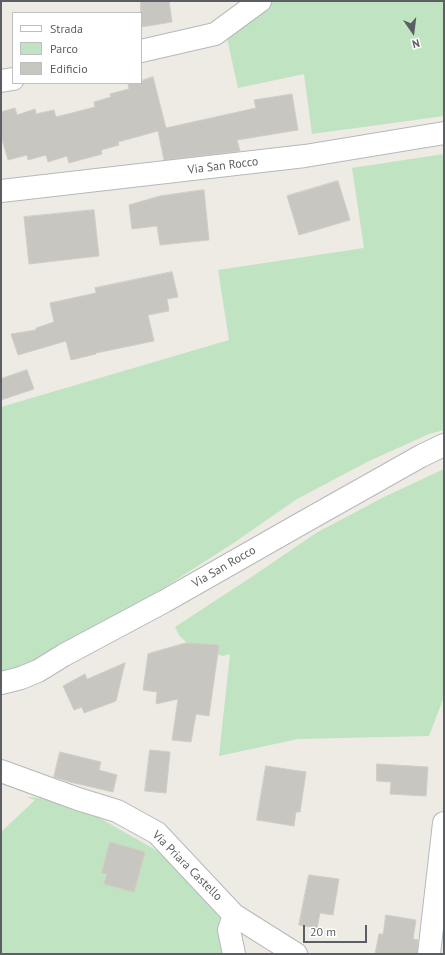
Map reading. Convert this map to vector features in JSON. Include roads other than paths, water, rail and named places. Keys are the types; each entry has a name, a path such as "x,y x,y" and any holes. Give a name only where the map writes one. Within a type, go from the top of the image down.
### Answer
{"street":[{"path":"142,51 215,34 260,1"},
{"path":"1,81 12,79"},
{"name":"Via San Rocco","path":"1,191 305,156 444,133"},
{"name":"Via San Rocco","path":"1,683 21,678 38,671 64,655 165,601 302,523 444,445"},
{"name":"Via Priara Castello","path":"1,771 78,799 117,811 157,833 234,915 296,954"},
{"path":"429,954 444,823"},
{"path":"234,915 229,930 234,954"}]}
